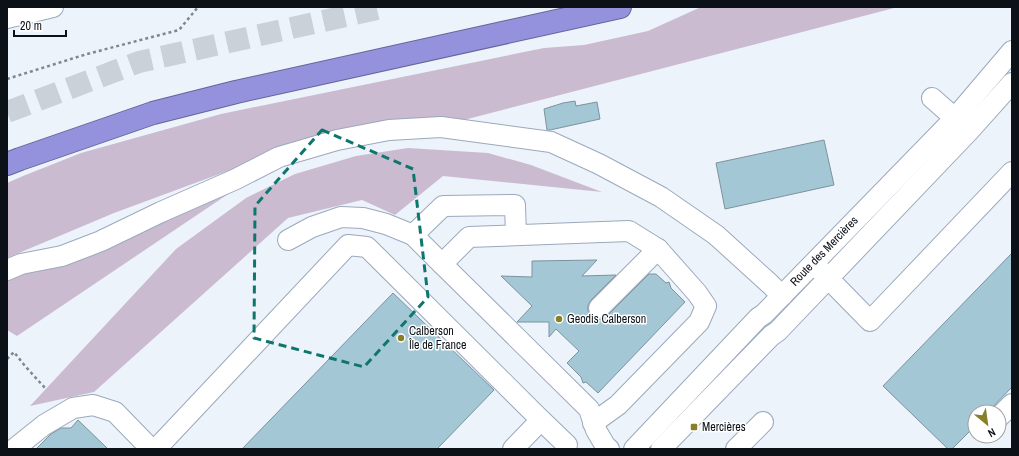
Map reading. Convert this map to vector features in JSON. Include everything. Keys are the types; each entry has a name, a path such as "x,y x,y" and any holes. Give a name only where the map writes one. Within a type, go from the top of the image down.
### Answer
{"highway":[{"path":"7,164 153,113 236,92 620,7"}],"street":[{"path":"7,18 53,7"},
{"name":"Route des Mercières","path":"660,449 771,336 778,331 828,278 962,124 1012,51"},
{"name":"Route des Mercières","path":"634,449 758,318 764,314 813,264 962,124 1012,83"},
{"path":"932,98 962,124"},
{"path":"7,270 21,264 62,256 101,241 161,212 236,179 279,157 337,140 390,130 441,127 551,142 599,164 661,197 716,235 782,296"},
{"path":"813,264 870,321 1012,172"},
{"path":"413,235 443,206 515,204 516,235"},
{"path":"288,240 312,227 341,216 363,218 386,224 413,235 589,409 596,430 608,449"},
{"path":"442,264 469,237 629,231 658,249 697,293 706,306 699,322 618,406 593,423"},
{"path":"156,449 348,244 366,247 541,420 567,448"},
{"path":"599,308 658,249"},
{"path":"14,449 44,425 73,408 93,405 115,412 152,449"},
{"path":"513,449 541,420"},
{"path":"736,449 763,422"}],"path":[{"path":"7,79 87,54 179,30 198,7"},
{"path":"7,359 14,352 45,388"}],"highlighted area":[{"path":"322,130 413,169 428,297 364,367 254,338 255,206"}],"shaded area":[{"path":"701,7 898,7 460,121 339,130 114,213 7,258 7,183 81,153 221,114 544,48 584,45 648,31"},
{"path":"408,148 488,153 531,165 602,192 443,176 395,215 362,200 288,218 94,392 30,406 176,249 246,198 295,174 356,156"},
{"path":"252,178 17,336 7,330 7,277"}],"building":[{"path":"575,101 576,106 597,102 600,119 547,130 544,109"},
{"path":"824,140 834,185 725,209 716,163"},
{"path":"1012,253 1012,387 996,404 967,404 967,434 952,449 948,449 883,386"},
{"name":"Geodis Calberson","path":"597,260 582,276 616,275 591,300 588,305 588,311 591,316 596,319 602,319 607,316 649,274 656,274 666,283 669,282 671,288 685,302 598,393 586,382 583,383 581,377 567,363 579,351 556,329 549,337 549,322 517,322 532,306 501,276 532,277 532,261"},
{"name":"Calberson Île de France","path":"393,293 494,390 437,449 242,449"},
{"path":"78,420 108,449 36,449 51,434 61,428 71,428"}],"tunnel":[{"path":"7,112 139,62 386,7"}],"place":[{"name":"Geodis Calberson","path":"559,319"},
{"name":"Calberson Île de France","path":"401,338"},
{"name":"Mercières","path":"694,427"}]}
